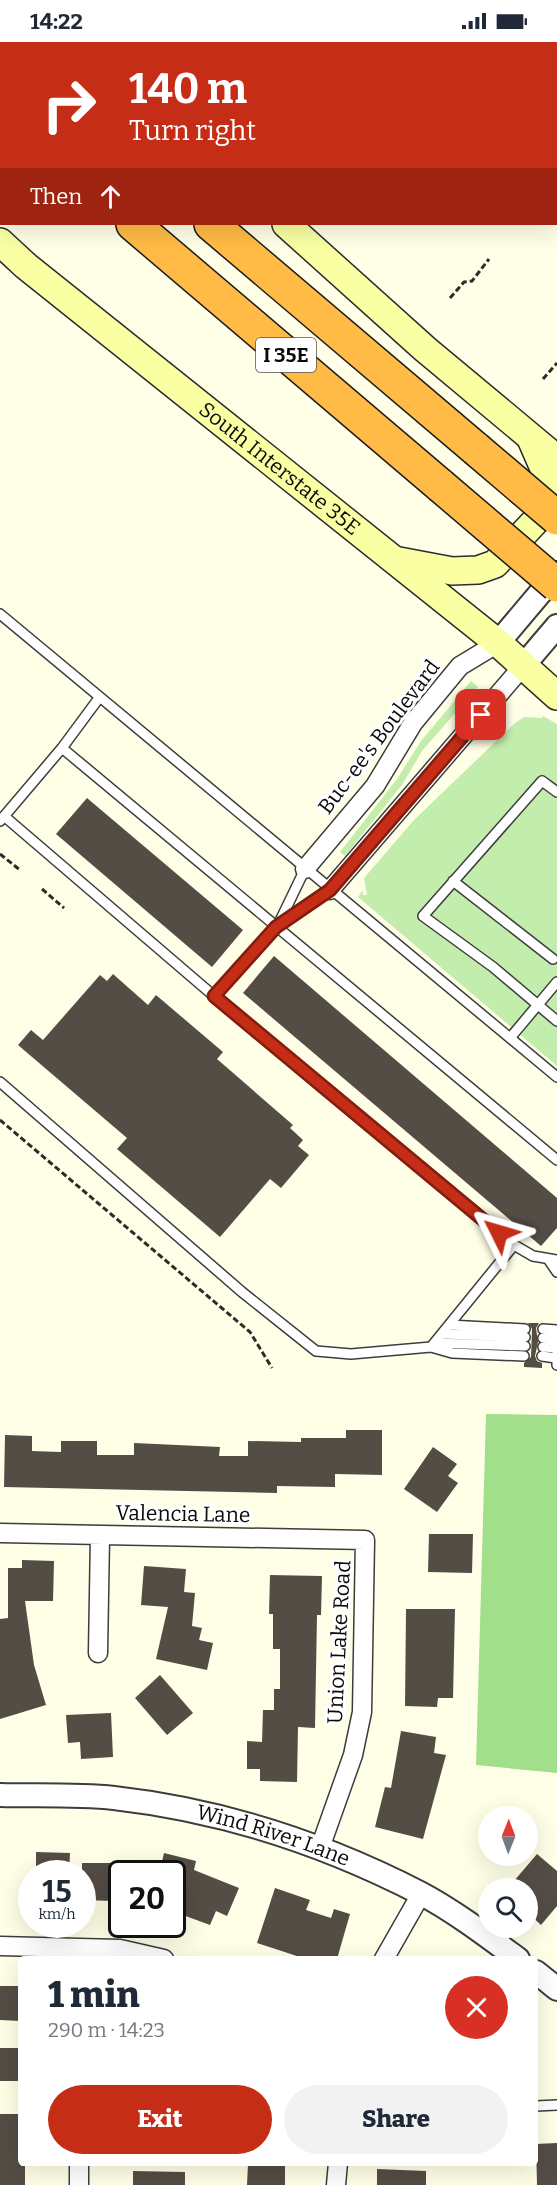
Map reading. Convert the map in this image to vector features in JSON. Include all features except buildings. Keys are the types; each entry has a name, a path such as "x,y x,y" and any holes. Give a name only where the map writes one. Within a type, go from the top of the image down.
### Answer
{"highway":[{"name":"I 35E","path":"133,225 557,585"},
{"name":"I 35E","path":"213,225 557,518"}],"main road":[{"path":"286,225 409,335 557,459"},
{"name":"South Interstate 35E","path":"0,242 26,266 498,643 557,696"},
{"path":"395,560 453,571 478,570 495,564 543,513 547,491 545,471 530,437"}],"street":[{"path":"498,643 557,573"},
{"path":"330,890 557,626"},
{"name":"Buc-ee's Boulevard","path":"305,869 375,786 413,723 460,666 498,643"},
{"name":"Valencia Lane","path":"0,1533 365,1540"},
{"path":"98,1653 100,1536"},
{"name":"Union Lake Road","path":"320,1848 353,1755 362,1712 365,1540"},
{"name":"Wind River Lane","path":"0,1796 112,1798 238,1822 320,1848 421,1894 514,1956"},
{"path":"386,1956 421,1894"},
{"path":"0,1946 85,1954 120,1949 151,1956"},
{"path":"79,2185 80,2166"},
{"path":"336,2185 338,2166"}],"lane":[{"path":"0,614 557,1077"},
{"path":"99,698 62,748 2,818 514,1245 533,1256 553,1260 557,1272"},
{"path":"62,748 557,1160"},
{"path":"557,792 542,781 423,916 493,967 557,1021"},
{"path":"276,927 305,869"},
{"path":"453,881 556,959"},
{"path":"214,996 276,927 330,890"},
{"path":"510,1038 557,982"},
{"path":"0,1082 242,1292 316,1351 351,1354 433,1345 452,1353 525,1342"},
{"path":"433,1345 514,1245"},
{"path":"449,1325 525,1342"},
{"path":"543,1343 557,1330"},
{"path":"442,1334 525,1342"},
{"path":"543,1343 557,1339"},
{"path":"543,1343 557,1354"},
{"path":"538,2106 557,2105"}],"path":[{"path":"450,298 464,282 472,281 489,259"},
{"path":"543,379 557,363"},
{"path":"0,854 20,870"},
{"path":"42,889 64,908"},
{"path":"0,1120 250,1332 272,1368"}],"green space":[{"path":"471,681 478,687 422,751 402,785 345,856 340,852 397,779 421,741"},
{"path":"543,716 557,724 557,1066 358,897 363,890 363,895 367,895 364,878 414,820 515,723 524,717 542,718"},
{"path":"486,1414 557,1415 557,1773 476,1765"}],"route":[{"path":"481,715 330,890 276,927 214,996 499,1233"}]}
